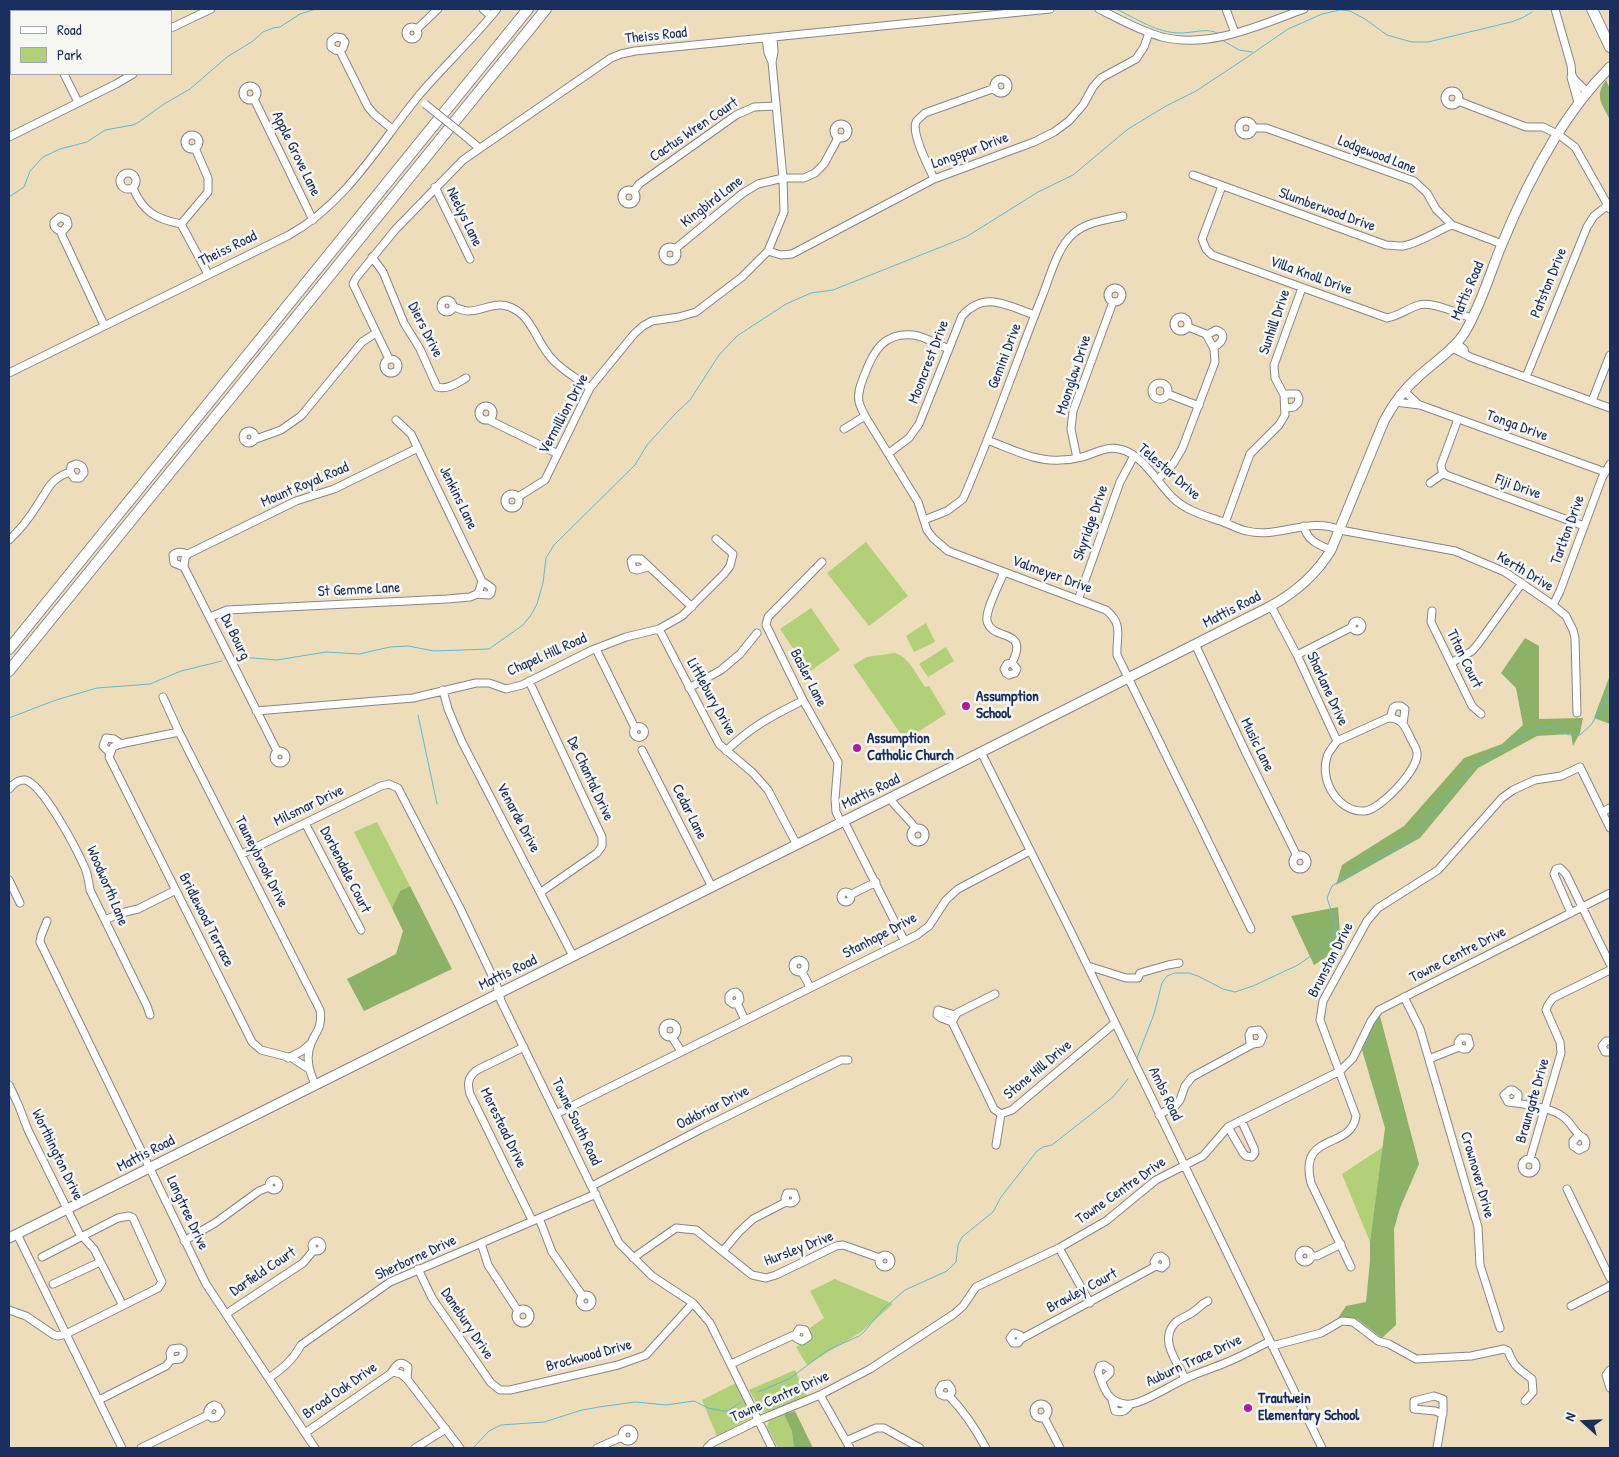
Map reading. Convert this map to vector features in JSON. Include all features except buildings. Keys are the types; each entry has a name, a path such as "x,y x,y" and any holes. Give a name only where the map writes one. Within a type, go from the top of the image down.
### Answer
{"highway":[{"path":"9,649 528,9"},
{"path":"9,672 546,9"},
{"path":"1592,9 1610,47"}],"main road":[{"name":"Mattis Road","path":"13,1236 843,822 1292,594 1320,568 1331,550 1384,421 1395,402 1404,390 1463,335 1528,187 1578,102 1610,67"},
{"path":"1572,77 1578,102"}],"street":[{"path":"172,28 211,9"},
{"path":"417,29 438,9"},
{"path":"483,9 491,16"},
{"name":"Theiss Road","path":"9,373 289,235 313,220 344,192 417,98 497,9"},
{"name":"Theiss Road","path":"376,334 354,284 356,278 372,257 462,160 598,65 616,55 634,51 1050,9"},
{"path":"1099,9 1149,33 1183,40 1235,33 1304,9"},
{"path":"1226,9 1235,33"},
{"path":"1555,9 1571,65 1572,77 1587,92"},
{"name":"Longspur Drive","path":"768,251 781,255 792,254 934,179 1034,142 1054,132 1069,121 1083,105 1093,87 1101,78 1136,59 1144,47 1149,33"},
{"name":"Vermillion Drive","path":"518,497 545,480 590,388 634,334 652,321 680,317 696,312 742,277 768,251 784,212 783,178 772,62 774,52 770,38"},
{"path":"340,50 368,107 392,129"},
{"path":"64,75 78,102"},
{"path":"9,137 131,75"},
{"path":"934,179 917,139 915,128 917,122 925,113 995,88"},
{"path":"417,98 479,148"},
{"name":"Apple Grove Lane","path":"254,99 313,220"},
{"path":"1458,101 1526,127 1543,127 1559,134 1574,147 1609,207"},
{"name":"Cactus Wren Court","path":"634,191 639,184 736,116 754,107 776,106"},
{"name":"Lodgewood Lane","path":"1253,128 1266,128 1414,181 1427,193 1436,209 1452,225 1502,244"},
{"name":"Kingbird Lane","path":"675,249 758,184 783,178 804,178 815,173 824,164 838,138"},
{"path":"181,224 208,192 208,178 195,148"},
{"name":"Slumberwood Drive","path":"1193,176 1386,245 1402,246 1418,241 1452,225"},
{"name":"Villa Knoll Drive","path":"1222,186 1202,239 1206,249 1212,255 1387,318 1400,315 1417,305 1426,303 1472,318"},
{"name":"Neelys Lane","path":"435,187 470,259"},
{"path":"133,188 136,196 147,210 168,221 181,224 208,274"},
{"name":"Patston Drive","path":"1526,377 1587,227 1594,216 1609,207"},
{"name":"Gemini Drive","path":"924,520 946,511 963,499 1059,254 1067,240 1074,233 1089,224 1123,216"},
{"path":"60,231 104,325"},
{"name":"Diers Drive","path":"372,257 383,272 404,323 420,349 437,387 448,387 466,378"},
{"name":"Sunhill Drive","path":"1225,523 1250,454 1279,425 1284,415 1286,408 1284,394 1276,378 1274,365 1302,288"},
{"name":"Mooncrest Drive","path":"889,454 909,438 920,424 962,316 969,308 987,301 997,302 1035,315"},
{"name":"Moonglow Drive","path":"1077,458 1071,430 1073,410 1113,302"},
{"path":"453,307 467,311 499,304 509,306 521,312 554,362 590,388"},
{"path":"1158,480 1173,464 1182,449 1215,362 1214,347 1207,335 1188,327"},
{"path":"1207,335 1216,330 1222,332 1223,340 1214,347"},
{"path":"256,439 280,430 301,416 362,342 376,334 389,359"},
{"name":"Valmeyer Drive","path":"949,349 914,335 895,336 887,340 877,348 871,357 860,387 859,402 865,416 918,502 927,530 948,551 1106,610 1114,616 1118,626 1116,655 1251,929"},
{"path":"1454,345 1464,349 1465,354 1470,357 1610,408"},
{"path":"1592,401 1610,355"},
{"name":"Tonga Drive","path":"1404,390 1420,405"},
{"path":"1168,394 1199,406"},
{"name":"Sunhill Drive","path":"1284,394 1296,394 1299,398 1298,403 1294,407 1286,408"},
{"name":"Tonga Drive","path":"1395,402 1420,405 1605,472"},
{"path":"844,429 865,416"},
{"path":"1430,483 1444,473 1441,465 1458,419"},
{"name":"Jenkins Lane","path":"396,420 411,434 482,580"},
{"path":"489,420 558,454"},
{"name":"Telestar Drive","path":"987,440 1043,460 1077,458 1095,452 1120,449 1134,456 1172,497 1195,513 1247,531 1265,534 1319,524 1332,526 1340,530"},
{"name":"Mount Royal Road","path":"188,554 296,501 334,489 418,448"},
{"name":"Skyridge Drive","path":"1078,600 1120,482 1134,456"},
{"name":"Tarlton Drive","path":"1553,605 1605,472 1610,464"},
{"path":"9,540 24,524 47,488 61,475 70,472"},
{"name":"Fiji Drive","path":"1444,473 1449,477 1584,526"},
{"path":"1304,526 1306,534 1316,543 1331,550"},
{"name":"Kerth Drive","path":"1340,530 1454,551 1500,569 1553,605 1566,616 1575,638 1577,713"},
{"name":"Chapel Hill Road","path":"256,711 413,698 476,683 489,683 506,689 529,681 596,649 626,637 659,629 682,616 730,566 733,557 731,551 716,539"},
{"name":"Du Bourg","path":"188,554 179,552 172,555 174,563 184,567 277,752"},
{"path":"184,567 185,558 188,554"},
{"name":"Basler Lane","path":"822,562 768,617 766,625 803,700 838,762 835,799 836,812 843,822"},
{"path":"648,567 692,607"},
{"path":"1004,572 988,613 987,622 992,629 1013,638 1018,652 1012,663"},
{"path":"476,594 479,591 482,580"},
{"name":"St Gemme Lane","path":"210,617 227,610 447,599 491,593 492,588 482,580"},
{"path":"1452,663 1472,651 1522,583"},
{"name":"Sharlane Drive","path":"1271,606 1297,655 1337,741 1327,757 1325,771 1327,781 1334,795 1344,806 1358,811 1368,811 1379,805 1387,799 1416,763 1417,753 1403,724"},
{"name":"Titan Court","path":"1432,611 1432,622 1472,706 1482,714"},
{"path":"1297,655 1352,627"},
{"name":"Littlebury Drive","path":"659,629 714,735 726,751 753,773 768,790 796,845"},
{"path":"689,688 721,670 740,654 757,633"},
{"name":"Music Lane","path":"1195,644 1297,856"},
{"path":"596,649 635,728"},
{"name":"De Chantal Drive","path":"529,681 602,837 602,846 597,854 541,892"},
{"name":"Venarde Drive","path":"443,690 462,742 573,956"},
{"name":"Tauneybrook Drive","path":"163,697 320,1010 321,1025 309,1051 308,1069"},
{"path":"726,751 756,725 798,703"},
{"path":"1337,741 1390,718 1396,718 1403,724 1405,709 1401,706 1396,706 1393,708 1390,718"},
{"path":"121,744 114,739 106,738 103,746 110,753 113,748 121,744 179,732"},
{"name":"Cedar Lane","path":"642,750 712,887"},
{"name":"Ambs Road","path":"981,752 1088,966 1322,1448"},
{"name":"Bridlewood Terrace","path":"110,753 109,756 252,1042 261,1050 288,1058 308,1069"},
{"name":"Brunston Drive","path":"1351,1267 1311,1183 1307,1170 1310,1157 1317,1150 1324,1144 1341,1137 1356,1122 1356,1116 1320,1020 1320,1010 1323,1001 1367,921 1385,903 1438,870 1502,798 1513,790 1535,780 1561,776 1580,768 1602,812"},
{"name":"Woodworth Lane","path":"9,789 16,782 23,779 32,783 62,821 86,870 90,890 150,1015"},
{"name":"Milsmar Drive","path":"242,854 389,784"},
{"name":"Towne South Road","path":"389,784 398,788 460,908 497,986 501,1001 619,1243 652,1276 693,1304 710,1323 772,1448"},
{"path":"890,798 915,828"},
{"path":"1610,808 1602,812 1610,828"},
{"path":"843,822 876,882 904,940"},
{"name":"Dorbendale Court","path":"306,823 361,930"},
{"name":"Stanhope Drive","path":"556,1114 917,935 929,926 946,900 958,889 1030,851"},
{"path":"1571,914 1554,874 1556,869 1560,868 1566,874 1610,964"},
{"path":"9,880 20,903"},
{"path":"850,895 876,882"},
{"path":"105,920 121,913 138,909 176,890"},
{"name":"Towne Centre Drive","path":"707,1448 712,1443 759,1420 820,1395 870,1369 954,1314 963,1306 976,1287 1059,1248 1106,1221 1156,1180 1203,1156 1228,1127 1340,1071 1354,1058 1371,1021 1379,1010 1610,893"},
{"name":"Langtree Drive","path":"47,921 40,942 184,1241 206,1284 315,1448"},
{"path":"1088,966 1126,978 1138,978 1140,973 1168,964 1179,964"},
{"name":"Braungate Drive","path":"1530,1159 1562,1053 1560,1042 1546,1010 1548,1005 1553,998 1610,970"},
{"path":"802,972 810,987"},
{"path":"995,994 953,1018 994,1109 1001,1114"},
{"name":"Crownover Drive","path":"1404,997 1420,1029 1478,1227 1480,1266 1500,1328"},
{"path":"737,1003 745,1020"},
{"name":"Stone Hill Drive","path":"996,1145 1001,1114 1012,1110 1115,1024"},
{"path":"672,1037 681,1051"},
{"path":"288,1058 302,1051 313,1041"},
{"path":"1610,1041 1606,1041 1602,1046 1605,1052 1610,1052"},
{"path":"1159,1115 1176,1105 1185,1086 1192,1077 1253,1044"},
{"name":"Morestead Drive","path":"524,1047 472,1074 468,1084 470,1094 552,1252 582,1295"},
{"path":"1429,1059 1459,1047"},
{"name":"Oakbriar Drive","path":"592,1186 703,1128 841,1060 848,1060"},
{"path":"308,1069 315,1085"},
{"name":"Worthington Drive","path":"9,1086 28,1130 82,1237 94,1249 122,1304"},
{"path":"1515,1102 1546,1109 1562,1115 1578,1136"},
{"path":"1228,1127 1243,1153 1246,1156 1252,1157 1255,1153 1254,1148 1241,1120"},
{"path":"184,1241 215,1223 259,1191 270,1187"},
{"path":"1567,1190 1610,1278"},
{"name":"Sherborne Drive","path":"270,1378 286,1366 301,1345 390,1282 596,1194"},
{"path":"723,1251 753,1219 786,1202"},
{"path":"9,1310 26,1316 54,1336 58,1336 66,1334 122,1304 158,1288 162,1282 134,1218 129,1216 118,1218 42,1258"},
{"name":"Hursley Drive","path":"633,1258 676,1228 696,1230 752,1274 766,1278 836,1246 843,1245 880,1258"},
{"path":"13,1236 66,1334 122,1448"},
{"path":"480,1243 488,1265 518,1311"},
{"path":"1311,1256 1317,1256 1341,1244"},
{"path":"1059,1248 1090,1303"},
{"name":"Darfield Court","path":"226,1314 303,1262 314,1250"},
{"path":"53,1284 100,1262"},
{"name":"Brawley Court","path":"1021,1338 1090,1303 1156,1266"},
{"name":"Danebury Drive","path":"418,1269 432,1298 491,1383 500,1390"},
{"path":"1572,1306 1610,1286"},
{"path":"1185,1378 1170,1350 1168,1338 1174,1324 1208,1301"},
{"name":"Brockwood Drive","path":"500,1390 510,1390 618,1365 646,1355 693,1304"},
{"name":"Auburn Trace Drive","path":"1102,1381 1106,1392 1112,1400 1130,1405 1136,1404 1207,1368 1223,1364 1271,1344 1321,1333 1342,1321 1354,1322 1378,1341 1389,1344 1416,1359 1471,1356 1504,1349 1508,1351 1517,1369 1532,1379 1533,1392 1525,1401"},
{"path":"732,1364 796,1334"},
{"path":"98,1399 166,1366 171,1360"},
{"name":"Broad Oak Drive","path":"305,1433 391,1372 400,1363 408,1367 406,1379"},
{"path":"1610,1370 1606,1375 1610,1388"},
{"name":"Broad Oak Drive","path":"391,1372 400,1374 406,1379 460,1448"},
{"path":"820,1395 848,1445 876,1428 884,1428 920,1448"},
{"path":"949,1396 963,1410 986,1448"},
{"path":"1437,1448 1443,1414"},
{"path":"140,1448 208,1415"},
{"path":"1044,1417 1060,1448"},
{"path":"415,1448 446,1429"},
{"path":"597,1448 622,1437"}],"green space":[{"path":"1606,80 1610,89 1610,120 1600,100 1600,91"},
{"path":"866,542 908,596 869,626 827,573"},
{"path":"811,608 840,650 809,672 780,629"},
{"path":"926,623 935,642 914,652 906,636"},
{"path":"1525,638 1539,646 1539,719 1583,718 1580,733 1573,746 1571,734 1537,736 1478,768 1420,838 1336,885 1342,865 1404,826 1464,758 1502,744 1523,725 1516,688 1501,673"},
{"path":"946,647 954,661 928,677 919,664"},
{"path":"894,653 908,662 925,687 929,686 946,714 905,740 853,665 867,657"},
{"path":"1610,675 1610,724 1594,718"},
{"path":"377,822 410,886 400,891 392,908 354,832"},
{"path":"410,886 452,969 364,1011 347,979 396,954 403,931 392,908 400,891"},
{"path":"1338,907 1340,933 1331,954 1314,965 1291,916"},
{"path":"1380,1016 1419,1164 1400,1208 1394,1229 1396,1325 1382,1338 1357,1319 1338,1318 1346,1306 1366,1302 1370,1242 1385,1128 1362,1050 1371,1029"},
{"path":"1383,1147 1370,1242 1342,1174"},
{"path":"835,1279 893,1304 861,1332 807,1365 796,1347 808,1340 810,1328 824,1318 810,1291"},
{"path":"795,1370 807,1397 766,1412 761,1412 749,1390"},
{"path":"736,1383 751,1418 717,1436 702,1400"},
{"path":"795,1411 813,1448 794,1448 792,1432 784,1414"},
{"path":"784,1414 792,1432 794,1448 778,1448 767,1427 769,1421"}],"waterway":[{"path":"9,197 24,187 30,171 43,157 60,149 87,142 105,130 133,125 139,122 164,104 190,89 227,57 253,41 263,32 280,27 300,14 316,9"},
{"path":"1116,9 1163,31 1181,33 1211,31 1219,34"},
{"path":"240,657 277,660 326,652 359,654 390,647 408,646 434,651 489,649 523,625 531,615 537,604 543,583 546,558 554,545 635,465 647,445 690,400 719,355 737,336 786,304 811,293 833,290 966,237 1038,192 1073,175 1128,129 1166,106 1196,91 1288,29 1322,14 1340,10 1350,11 1387,35 1412,42 1428,42 1511,22 1532,12"},
{"path":"1222,40 1239,50 1252,52"},
{"path":"9,718 56,700 97,688 150,684 181,671 222,661"},
{"path":"1137,1058 1154,1014 1162,983 1167,976 1175,973 1189,973 1223,989 1235,992 1253,986 1298,965 1322,948 1333,937 1336,925 1327,898 1332,886 1367,863 1402,846 1417,832 1468,772 1481,761 1505,745 1537,729 1551,727 1569,735 1580,735 1591,725 1610,694"},
{"path":"418,715 437,804"},
{"path":"758,1392 789,1379 828,1350 859,1336 883,1309 905,1290 947,1271 956,1262 958,1245 962,1237 993,1212 1001,1197 1037,1151 1052,1145 1113,1097 1128,1079"},
{"path":"473,1448 489,1431 501,1425 544,1422 582,1410 599,1407 635,1402 666,1405 694,1401 708,1408 728,1411 741,1402"}],"place":[{"name":"Assumption School","path":"966,706"},
{"name":"Assumption Catholic Church","path":"857,748"},
{"name":"Trautwein Elementary School","path":"1248,1408"}]}
